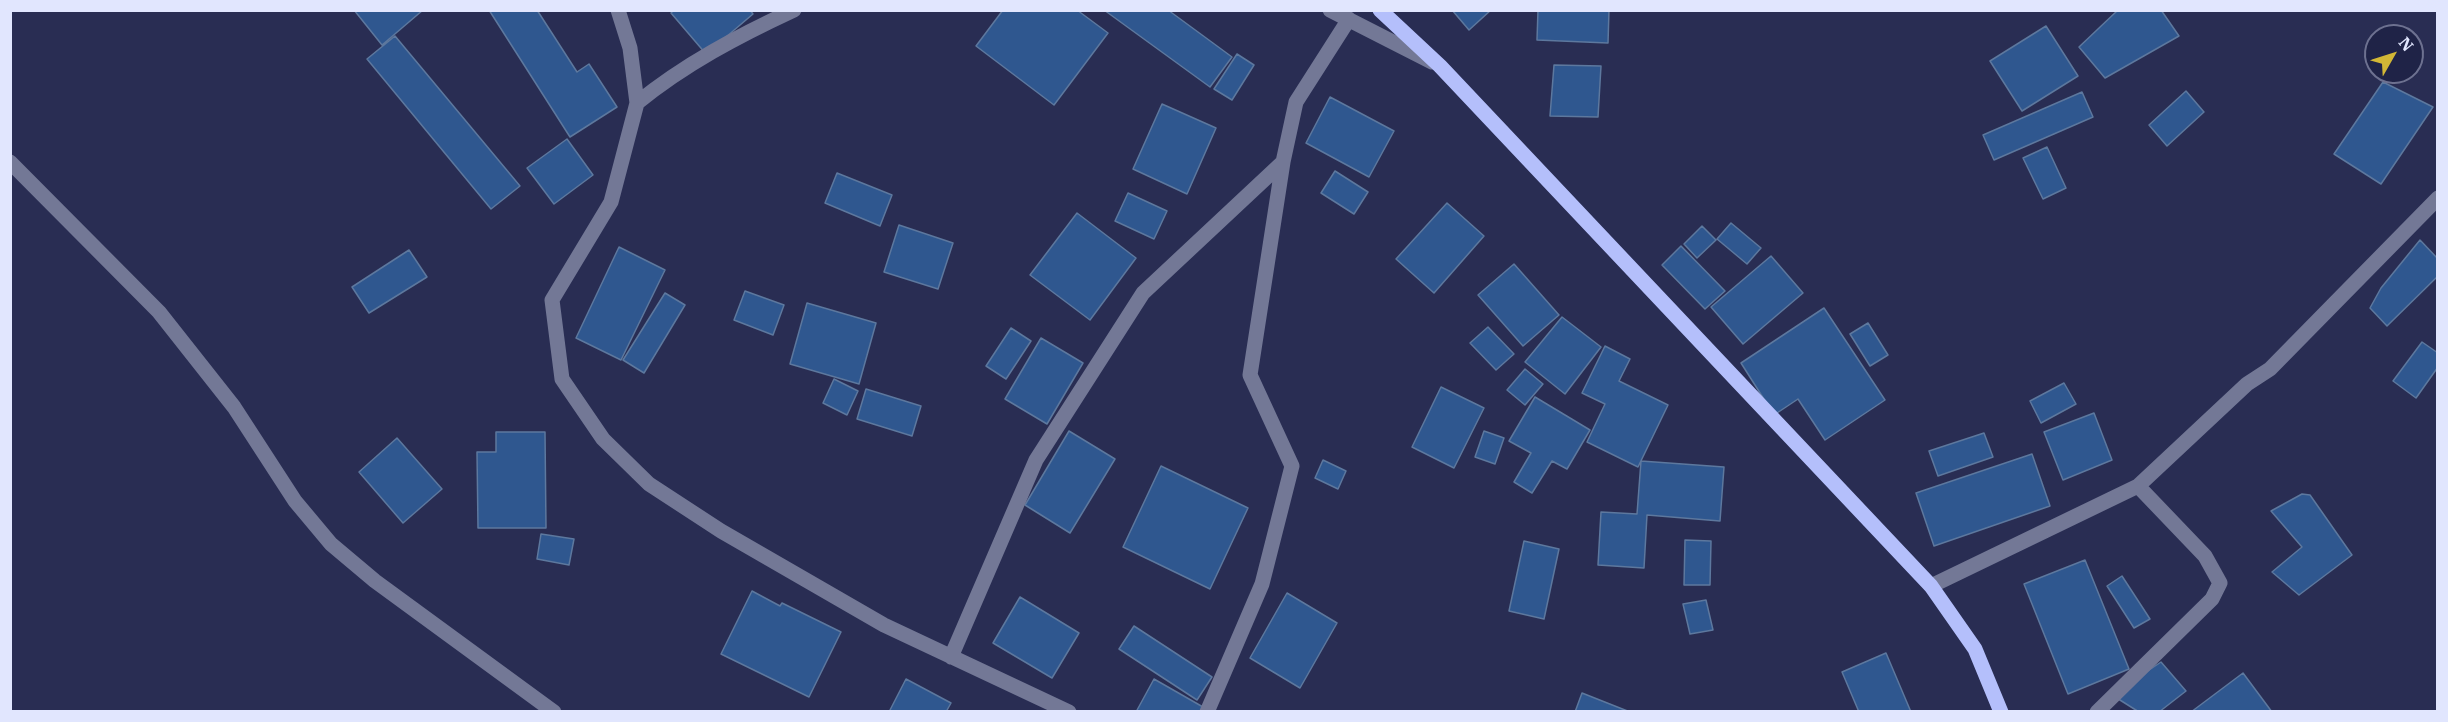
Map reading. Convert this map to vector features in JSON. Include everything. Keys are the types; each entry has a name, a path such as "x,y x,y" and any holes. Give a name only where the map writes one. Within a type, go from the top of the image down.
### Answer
{"main road":[{"path":"1380,10 1440,66 1931,586 1975,649 2001,711"}],"street":[{"path":"618,10 630,48 637,103 611,202 552,300 562,379 603,439 650,484 721,531 874,619 1069,711"},
{"path":"637,103 667,78 722,45 794,10"},
{"path":"1330,10 1440,66"},
{"path":"1207,711 1263,584 1292,466 1250,375 1283,162 1296,102 1349,19"},
{"path":"10,162 159,312 234,407 295,501 331,544 375,581 554,711"},
{"path":"951,657 1036,460 1143,293 1283,162"},
{"path":"1931,586 2138,486 2247,384 2270,369 2438,198"},
{"path":"2097,711 2212,599 2220,583 2205,556 2138,486"}],"building":[{"path":"354,10 423,10 382,45"},
{"path":"489,10 537,10 577,72 589,64 617,107 570,137"},
{"path":"674,10 750,10 753,14 706,54 671,13"},
{"path":"1003,10 1077,10 1108,33 1054,105 976,46"},
{"path":"1104,10 1168,10 1232,57 1210,87"},
{"path":"1452,10 1491,10 1469,30"},
{"path":"1538,10 1609,10 1608,43 1537,40"},
{"path":"2118,10 2161,10 2179,36 2105,78 2079,47"},
{"path":"2046,26 2078,76 2022,111 1990,61"},
{"path":"395,36 520,186 491,209 367,59"},
{"path":"1237,54 1254,65 1232,100 1214,89"},
{"path":"1554,65 1601,66 1598,117 1550,116"},
{"path":"2382,84 2387,84 2433,107 2381,184 2334,154"},
{"path":"2186,91 2204,112 2167,146 2149,125"},
{"path":"2082,92 2093,117 1994,160 1983,135"},
{"path":"1330,97 1394,131 1369,177 1306,143"},
{"path":"1162,104 1216,128 1187,194 1133,169"},
{"path":"567,139 593,175 554,204 527,168"},
{"path":"2047,147 2066,188 2043,199 2023,158"},
{"path":"1335,171 1368,192 1354,214 1321,193"},
{"path":"837,173 892,195 880,226 825,203"},
{"path":"1128,193 1167,211 1154,239 1115,221"},
{"path":"1447,203 1484,236 1434,293 1396,259"},
{"path":"1077,213 1136,258 1090,320 1030,275"},
{"path":"1731,223 1761,248 1747,264 1717,239"},
{"path":"899,225 953,243 938,289 884,272"},
{"path":"1702,226 1716,240 1697,258 1684,244"},
{"path":"2420,240 2438,259 2438,276 2387,326 2370,308 2381,288"},
{"path":"1681,246 1725,291 1705,309 1662,265"},
{"path":"619,247 665,270 621,360 576,338"},
{"path":"409,250 427,277 369,313 352,287"},
{"path":"1771,256 1803,293 1743,344 1711,307"},
{"path":"1514,264 1559,315 1523,346 1478,295"},
{"path":"745,291 784,305 773,335 734,320"},
{"path":"665,293 685,305 644,373 623,360"},
{"path":"807,303 876,323 859,384 790,364"},
{"path":"1824,308 1885,400 1825,440 1798,399 1774,415 1741,363"},
{"path":"1562,317 1601,347 1565,394 1525,362"},
{"path":"1868,323 1888,355 1870,366 1850,334"},
{"path":"1488,327 1514,354 1496,370 1470,343"},
{"path":"1011,328 1031,341 1006,379 986,366"},
{"path":"1041,338 1083,363 1047,424 1005,399"},
{"path":"2422,342 2438,353 2438,367 2416,398 2393,381"},
{"path":"1605,346 1630,359 1619,381 1668,405 1638,467 1587,442 1605,404 1582,393"},
{"path":"1525,369 1543,384 1525,405 1507,390"},
{"path":"834,379 858,391 847,415 823,403"},
{"path":"2064,383 2076,404 2041,423 2030,401"},
{"path":"1441,387 1484,408 1454,468 1412,447"},
{"path":"866,389 921,406 912,436 857,419"},
{"path":"1535,397 1590,430 1567,469 1552,461 1532,493 1514,482 1531,453 1509,441"},
{"path":"2094,413 2112,460 2063,480 2044,432"},
{"path":"1069,431 1115,459 1070,533 1025,505"},
{"path":"1484,431 1504,438 1495,464 1475,457"},
{"path":"496,432 545,432 546,528 478,528 477,452 496,452"},
{"path":"1984,433 1993,457 1938,476 1929,451"},
{"path":"397,438 442,489 403,523 359,472"},
{"path":"2032,454 2050,506 1934,546 1916,493"},
{"path":"1323,460 1346,471 1338,489 1315,478"},
{"path":"1641,461 1724,467 1720,521 1647,515 1644,568 1598,565 1601,512 1637,514"},
{"path":"1161,466 1248,508 1210,589 1123,547"},
{"path":"2302,494 2310,495 2352,555 2299,595 2272,572 2302,547 2271,511"},
{"path":"541,534 574,539 569,565 537,559"},
{"path":"1685,540 1711,541 1710,585 1684,585"},
{"path":"1524,541 1559,549 1544,619 1509,611"},
{"path":"2085,560 2129,669 2068,694 2024,584"},
{"path":"2122,576 2150,619 2134,628 2107,586"},
{"path":"752,591 780,606 782,603 841,632 809,697 721,654"},
{"path":"1287,593 1337,623 1300,688 1250,658"},
{"path":"1020,597 1079,633 1052,678 993,643"},
{"path":"1706,600 1713,630 1690,634 1683,604"},
{"path":"1134,626 1212,677 1197,700 1119,649"},
{"path":"1886,653 1911,712 1859,712 1842,672"},
{"path":"2161,662 2186,691 2159,712 2139,712 2112,695"},
{"path":"2243,673 2272,712 2191,712"},
{"path":"906,679 951,703 946,712 889,712"},
{"path":"1154,679 1203,707 1201,712 1136,712"},
{"path":"1582,693 1630,712 1575,712"}]}
